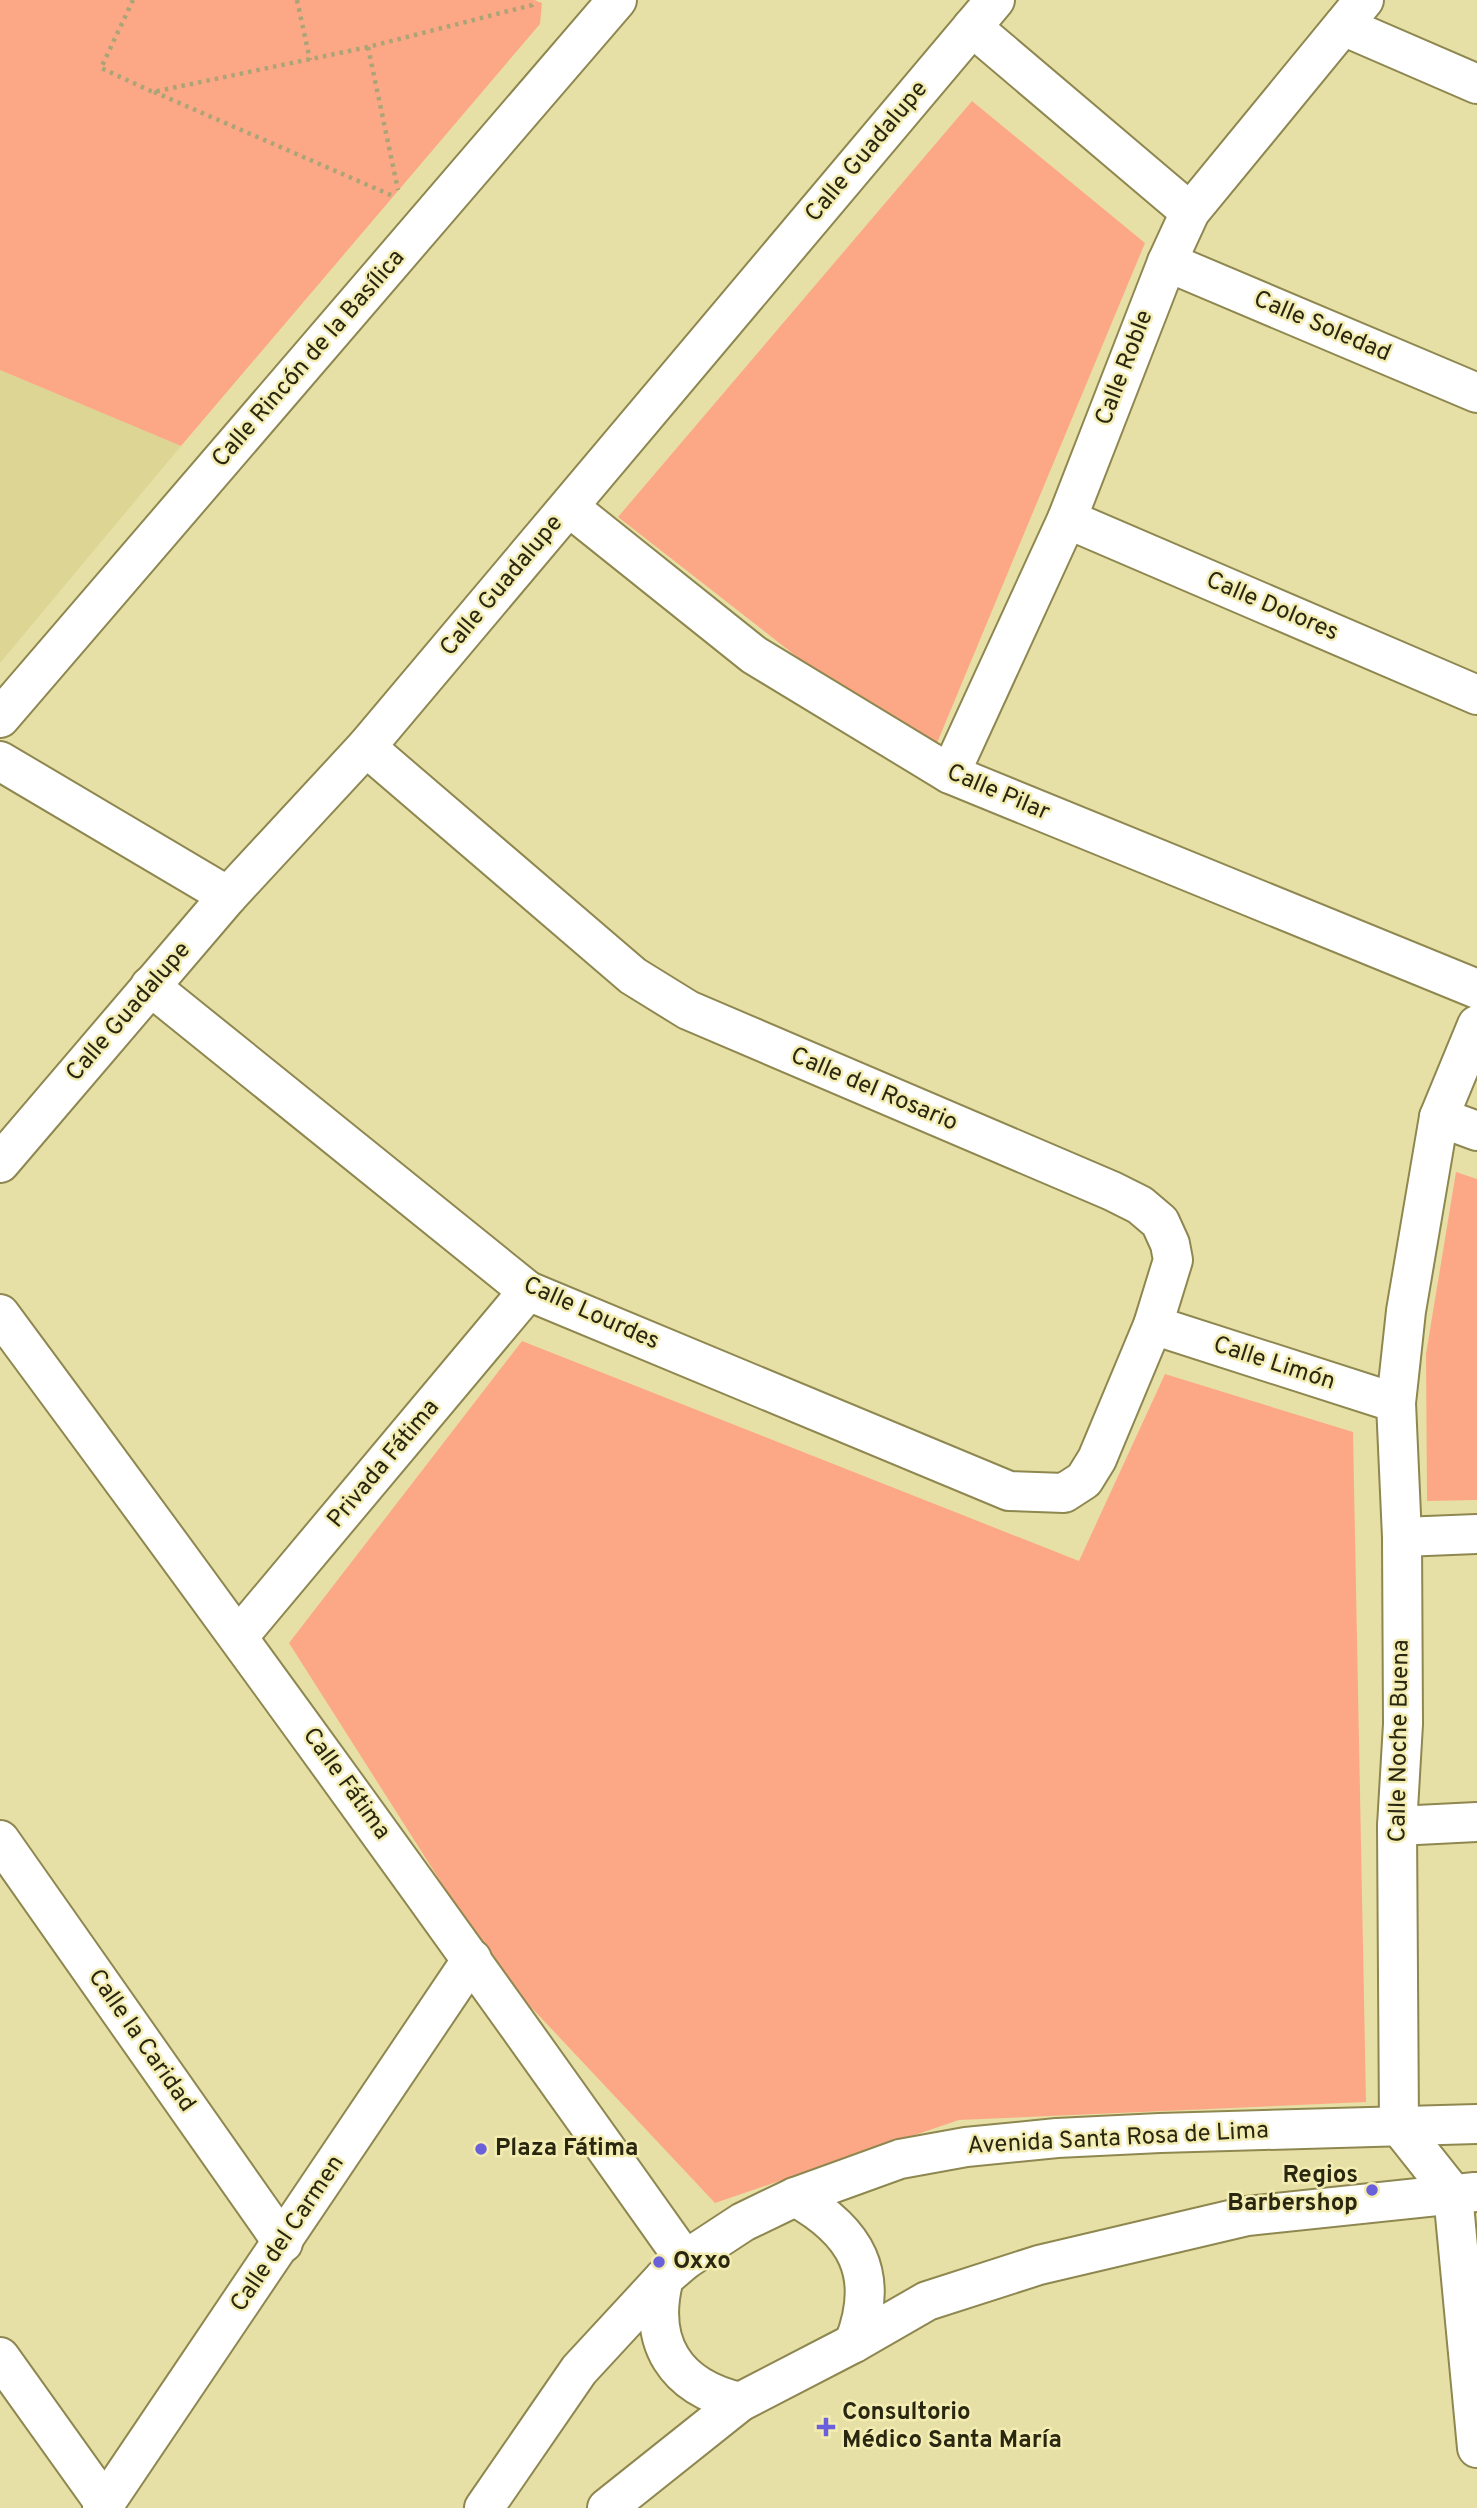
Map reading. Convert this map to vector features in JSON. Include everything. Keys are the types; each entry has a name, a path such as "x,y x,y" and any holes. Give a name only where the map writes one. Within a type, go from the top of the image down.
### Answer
{"street":[{"name":"Calle Rincón de la Basílica","path":"0,718 617,0"},
{"path":"1353,13 1477,83"},
{"name":"Calle Roble","path":"950,775 1067,519 1167,261 1190,212 1353,13"},
{"path":"984,14 1190,212"},
{"name":"Calle Guadalupe","path":"0,1163 228,896 366,747 984,14"},
{"name":"Calle Soledad","path":"1167,261 1477,393"},
{"name":"Calle Pilar","path":"569,507 754,655 950,775 1477,989"},
{"name":"Calle Dolores","path":"1067,519 1477,695"},
{"name":"Calle del Rosario","path":"366,747 633,976 688,1010 1112,1191 1140,1205 1160,1222 1170,1244 1173,1260 1153,1325 1097,1459 1084,1480 1064,1493"},
{"path":"0,761 228,896"},
{"name":"Calle Lourdes","path":"150,986 528,1291 1009,1491 1064,1493"},
{"name":"Calle Noche Buena","path":"1399,2126 1397,1826 1403,1724 1402,1537 1396,1403 1406,1311 1439,1116 1477,1025"},
{"path":"1439,1116 1477,1131"},
{"name":"Privada Fátima","path":"239,1636 528,1291"},
{"name":"Calle Fátima","path":"0,1314 239,1636 472,1959 674,2269"},
{"name":"Calle Limón","path":"1153,1325 1396,1403"},
{"path":"1402,1537 1477,1534"},
{"path":"1397,1826 1477,1822"},
{"name":"Calle la Caridad","path":"0,1840 282,2243"},
{"name":"Calle del Carmen","path":"103,2506 472,1959"},
{"name":"Avenida Santa Rosa de Lima","path":"484,2508 579,2370 674,2269 743,2222 795,2197 900,2159 966,2147 1057,2138 1477,2124"},
{"path":"1399,2126 1465,2193 1477,2448"},
{"path":"607,2508 740,2402 854,2343 927,2301 1039,2265 1247,2216 1465,2193"},
{"path":"795,2197 820,2211 837,2225 850,2242 859,2261 865,2302 862,2323 854,2343"},
{"path":"674,2269 658,2299 662,2340 671,2359 684,2375 700,2388 719,2397 740,2402"},
{"path":"0,2357 103,2506"}],"path":[{"path":"133,0 101,68 400,198 368,47"},
{"path":"297,0 310,60"},
{"path":"153,92 368,47 532,5 535,0"}],"shaded area":[{"path":"0,0 534,0 542,3 540,24 181,446 0,370"},
{"path":"972,101 1145,243 937,743 842,692 618,517"},
{"path":"0,370 181,446 0,663"},
{"path":"1456,1172 1477,1179 1477,1500 1427,1501 1426,1354"},
{"path":"522,1341 1079,1561 1165,1374 1353,1432 1366,2102 959,2120 715,2203 498,1972 289,1643"}],"place":[{"name":"Plaza Fátima","path":"481,2149"},
{"name":"Regios Barbershop","path":"1372,2190"},
{"name":"Oxxo","path":"659,2262"},
{"name":"Consultorio Médico Santa María","path":"826,2427"}]}
